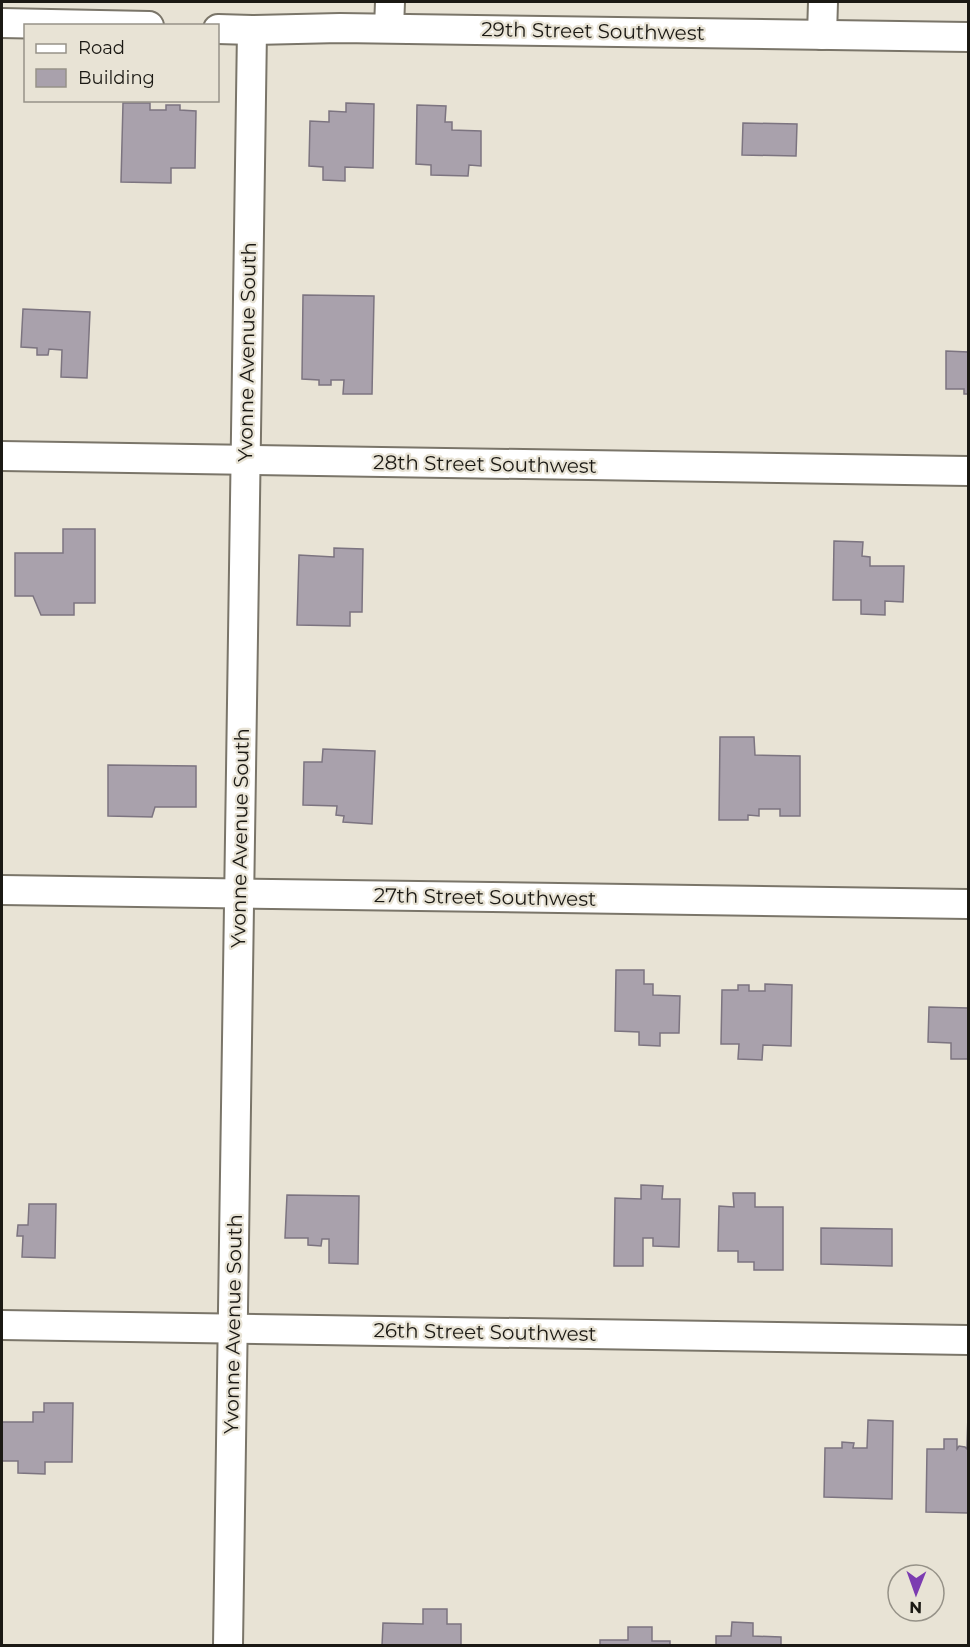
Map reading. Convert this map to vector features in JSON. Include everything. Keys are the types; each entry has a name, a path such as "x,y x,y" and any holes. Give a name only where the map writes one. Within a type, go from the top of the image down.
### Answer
{"street":[{"path":"822,35 823,2"},
{"name":"29th Street Southwest","path":"219,29 340,27 389,15 822,35 969,37"},
{"path":"2,23 51,24"},
{"name":"Yvonne Avenue South","path":"228,1646 252,30"},
{"name":"28th Street Southwest","path":"2,456 969,471"},
{"name":"27th Street Southwest","path":"2,890 969,904"},
{"name":"26th Street Southwest","path":"2,1325 969,1340"}],"building":[{"path":"123,103 150,103 150,110 166,110 166,105 180,105 180,110 196,111 195,168 171,168 171,183 121,182"},
{"path":"346,103 374,104 373,168 345,167 345,181 323,180 323,167 309,166 310,121 329,122 329,111 346,112"},
{"path":"417,105 446,106 445,122 452,122 452,130 481,131 481,166 469,165 468,176 431,175 431,165 416,164"},
{"path":"743,123 797,124 796,156 742,155"},
{"path":"303,295 374,296 372,394 343,394 344,380 331,380 331,385 319,385 319,380 302,379"},
{"path":"23,309 90,312 87,378 61,377 62,350 49,349 48,355 37,355 37,348 21,347"},
{"path":"946,351 968,352 968,394 964,394 964,389 946,389"},
{"path":"63,529 95,529 95,603 74,603 74,615 41,615 33,596 15,596 15,553 63,553"},
{"path":"834,541 863,542 862,556 870,557 870,566 904,566 903,602 885,601 885,615 861,614 861,600 833,600"},
{"path":"334,548 363,549 362,612 350,612 350,626 297,625 299,555 334,557"},
{"path":"720,737 754,737 755,755 800,756 800,816 780,816 780,809 759,809 759,816 748,815 748,820 719,820"},
{"path":"323,749 375,751 372,824 343,822 344,816 336,815 337,806 303,805 304,762 322,762"},
{"path":"108,765 196,766 196,807 155,807 152,817 108,816"},
{"path":"616,970 644,970 644,984 653,984 653,995 680,996 679,1033 660,1033 660,1046 639,1045 639,1032 615,1031"},
{"path":"765,984 792,985 791,1046 763,1045 762,1060 738,1059 739,1044 721,1044 722,990 738,990 738,985 749,985 749,991 765,991"},
{"path":"929,1007 968,1008 968,1059 951,1059 951,1043 928,1042"},
{"path":"641,1185 663,1186 662,1199 680,1199 679,1247 653,1246 653,1238 643,1238 643,1266 614,1266 615,1198 641,1199"},
{"path":"733,1193 755,1193 755,1207 783,1207 783,1270 754,1270 754,1262 738,1262 738,1251 718,1251 719,1206 734,1207"},
{"path":"287,1195 359,1196 358,1264 329,1263 329,1239 322,1239 321,1246 308,1245 308,1238 285,1238"},
{"path":"29,1204 56,1204 55,1258 22,1257 23,1236 17,1236 18,1225 28,1225"},
{"path":"821,1228 892,1229 892,1266 821,1264"},
{"path":"44,1403 73,1403 72,1462 45,1462 45,1474 18,1473 18,1461 2,1461 2,1422 33,1422 33,1412 44,1412"},
{"path":"968,1413 968,1513 926,1512 927,1449 944,1449 944,1439 957,1439 957,1449 959,1446 967,1449"},
{"path":"868,1420 893,1421 892,1499 824,1497 825,1448 842,1448 842,1442 854,1443 853,1448 867,1448"},
{"path":"423,1609 447,1609 447,1624 461,1624 461,1646 382,1646 383,1623 423,1624"},
{"path":"732,1622 753,1623 753,1636 781,1637 781,1646 716,1646 716,1636 731,1636"},
{"path":"628,1627 652,1627 652,1641 670,1641 670,1646 600,1646 600,1640 628,1640"}]}
